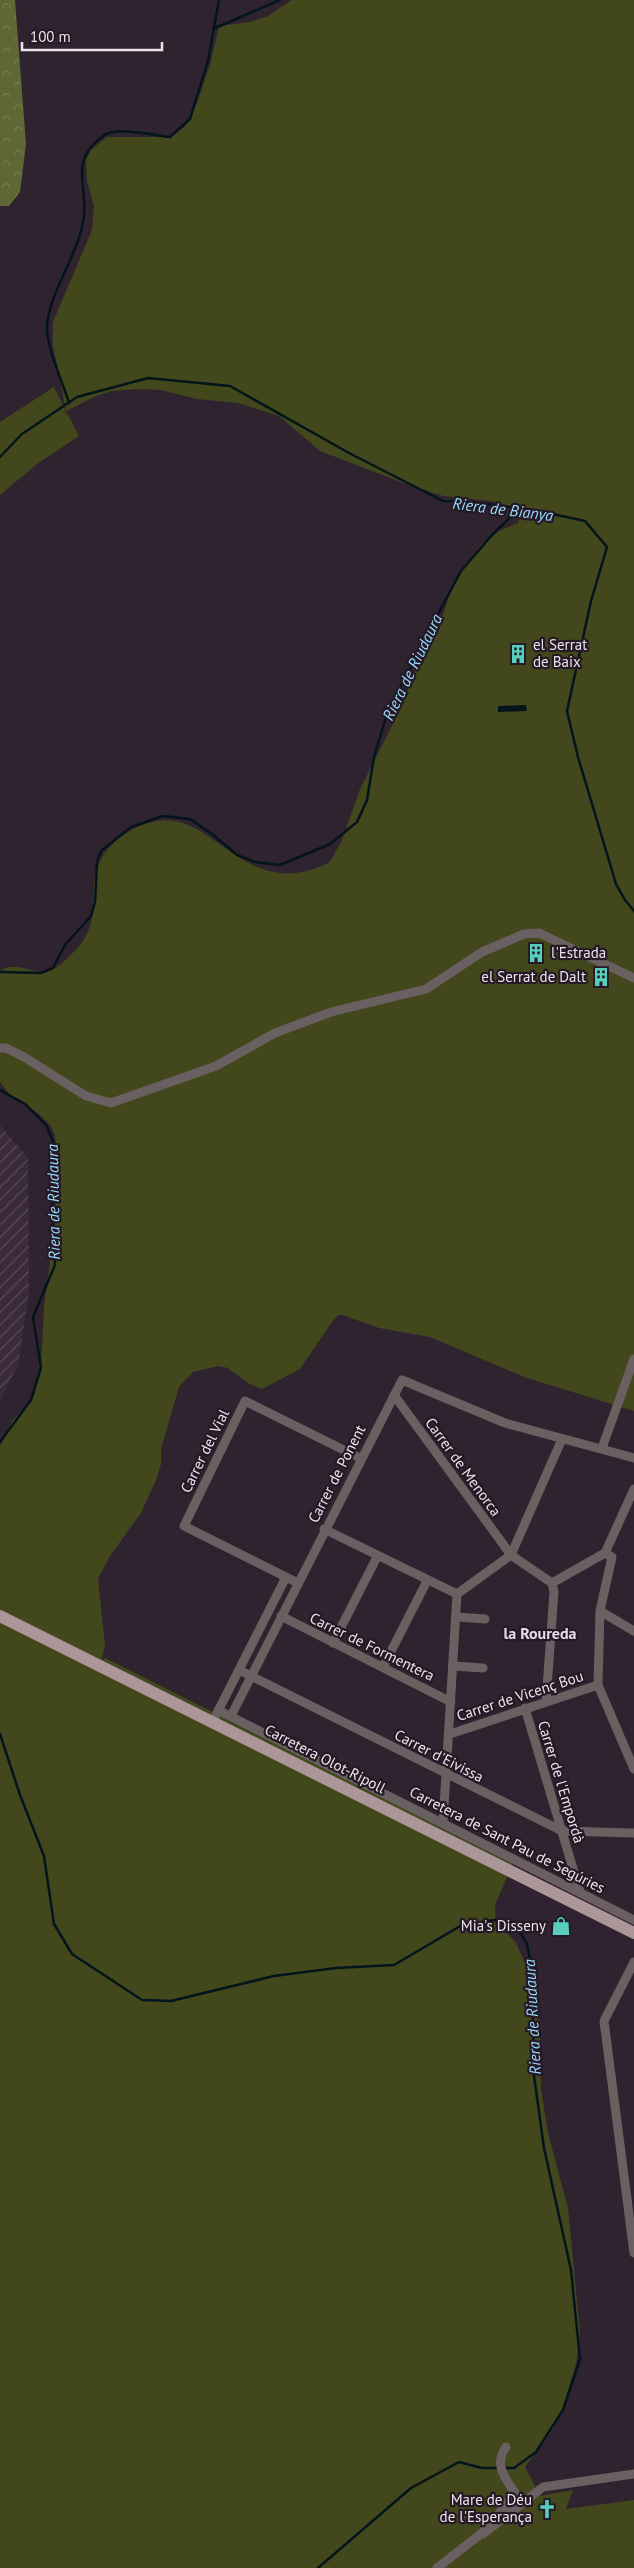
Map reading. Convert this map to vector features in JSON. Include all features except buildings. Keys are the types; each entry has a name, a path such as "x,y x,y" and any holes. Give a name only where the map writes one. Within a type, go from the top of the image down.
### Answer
{"main road":[{"name":"Carretera Olot-Ripoll","path":"0,1616 218,1711 634,1932"}],"street":[{"path":"3,1048 86,1096 111,1103 216,1066 275,1033 331,1012 426,989 482,952 524,934 539,934 634,978"},
{"path":"602,1448 634,1359"},
{"name":"Carrer de Ponent","path":"231,1716 360,1458 402,1380 505,1423 562,1439"},
{"name":"Carrer de Menorca","path":"394,1395 511,1555"},
{"name":"Carrer del Vial","path":"286,1577 184,1526 245,1401 360,1458"},
{"path":"457,1594 511,1555 562,1439 602,1448 634,1458"},
{"path":"552,1583 605,1553 634,1489"},
{"path":"324,1529 376,1557 457,1594"},
{"path":"605,1553 612,1556 600,1611 598,1685 634,1770"},
{"path":"511,1555 552,1583 554,1592 546,1701"},
{"path":"332,1642 376,1557"},
{"path":"218,1711 286,1577 298,1583"},
{"path":"383,1667 427,1581"},
{"path":"443,1823 450,1734 457,1594"},
{"path":"600,1611 634,1630"},
{"name":"Carrer de Formentera","path":"280,1616 451,1702"},
{"path":"457,1617 485,1618"},
{"path":"454,1666 482,1668"},
{"name":"Carrer d'Eivissa","path":"239,1670 562,1832 634,1833"},
{"name":"Carrer de Vicenç Bou","path":"450,1734 598,1685"},
{"name":"Carrer de l'Empordà","path":"525,1708 580,1892"},
{"name":"Carretera de Sant Pau de Segúries","path":"218,1711 634,1920"},
{"path":"634,1962 604,2021 634,2252"},
{"path":"483,2534 515,2493 502,2474 500,2461 506,2447"},
{"path":"436,2568 543,2487 634,2474"}],"shaded area":[{"path":"0,1125 28,1158 29,1292 18,1365 0,1400"}],"green space":[{"path":"0,0 15,0 26,144 20,192 9,206 0,206"},
{"path":"292,0 634,0 634,1411 524,1377 430,1337 379,1328 343,1315 338,1315 334,1319 300,1369 262,1389 248,1383 228,1368 218,1366 193,1372 179,1387 161,1449 161,1464 141,1513 110,1556 98,1579 105,1646 101,1661 105,1658 513,1863 495,1905 496,1931 508,1934 516,1943 536,1987 540,2032 541,2089 548,2133 568,2208 580,2332 576,2364 561,2413 554,2428 525,2467 540,2496 573,2490 566,2509 634,2500 634,2568 0,2568 0,1446 12,1421 34,1395 41,1369 44,1308 55,1224 57,1158 55,1136 51,1126 39,1114 9,1094 0,1082 0,971 5,968 16,967 38,972 49,971 59,966 80,945 91,924 94,884 99,863 111,845 119,838 148,823 171,820 192,827 251,864 273,872 299,872 330,862 342,840 360,789 400,710 426,643 440,624 454,581 481,545 499,531 518,523 520,509 491,501 443,496 401,482 320,451 279,416 238,403 197,399 161,390 136,389 112,391 96,396 66,411 53,345 53,322 92,230 94,206 87,181 86,160 91,150 107,137 161,137 172,135 185,127 197,103 210,65 219,26 250,22 268,16"},
{"path":"54,387 65,409 65,414 67,413 79,436 37,464 0,495 0,422"}],"water":[{"path":"526,705 527,711 498,712 498,706"}],"waterway":[{"path":"69,403 53,358 47,330 48,317 57,288 82,229 84,215 82,172 86,154 93,145 109,133 125,131 170,137 190,119 208,61 219,0"},
{"path":"213,29 280,0"},
{"name":"Riera de Bianya","path":"0,457 22,434 77,397 148,378 230,386 349,453 443,501 471,502 534,510 585,521 607,547 591,601 567,711 578,757 616,884 634,911"},
{"name":"Riera de Riudaura","path":"0,972 41,973 53,968 65,945 91,916 95,902 97,862 101,851 131,827 163,816 190,819 237,855 255,862 280,865 330,844 357,822 367,800 374,757 387,714 429,631 461,571 492,535 519,509"},
{"name":"Riera de Riudaura","path":"0,1090 25,1104 46,1125 54,1143 55,1164 52,1206 55,1265 33,1317 41,1368 31,1400 0,1442"},
{"name":"Riera de Riudaura","path":"0,1734 20,1795 44,1856 54,1924 72,1954 142,2000 171,2001 274,1976 336,1968 394,1965 462,1925 495,1920 518,1929 527,1944 532,1970 534,2076 544,2148 571,2270 580,2359 563,2410 536,2452 514,2468 482,2468 459,2462 411,2488 318,2568"}],"place":[{"name":"el Serrat de Baix","path":"518,654"},
{"name":"l'Estrada","path":"536,953"},
{"name":"el Serrat de Dalt","path":"601,977"},
{"name":"Mia's Disseny","path":"561,1926"},
{"name":"Mare de Déu de l'Esperança","path":"547,2509"}],"district":[{"name":"la Roureda","path":"540,1633"}]}
